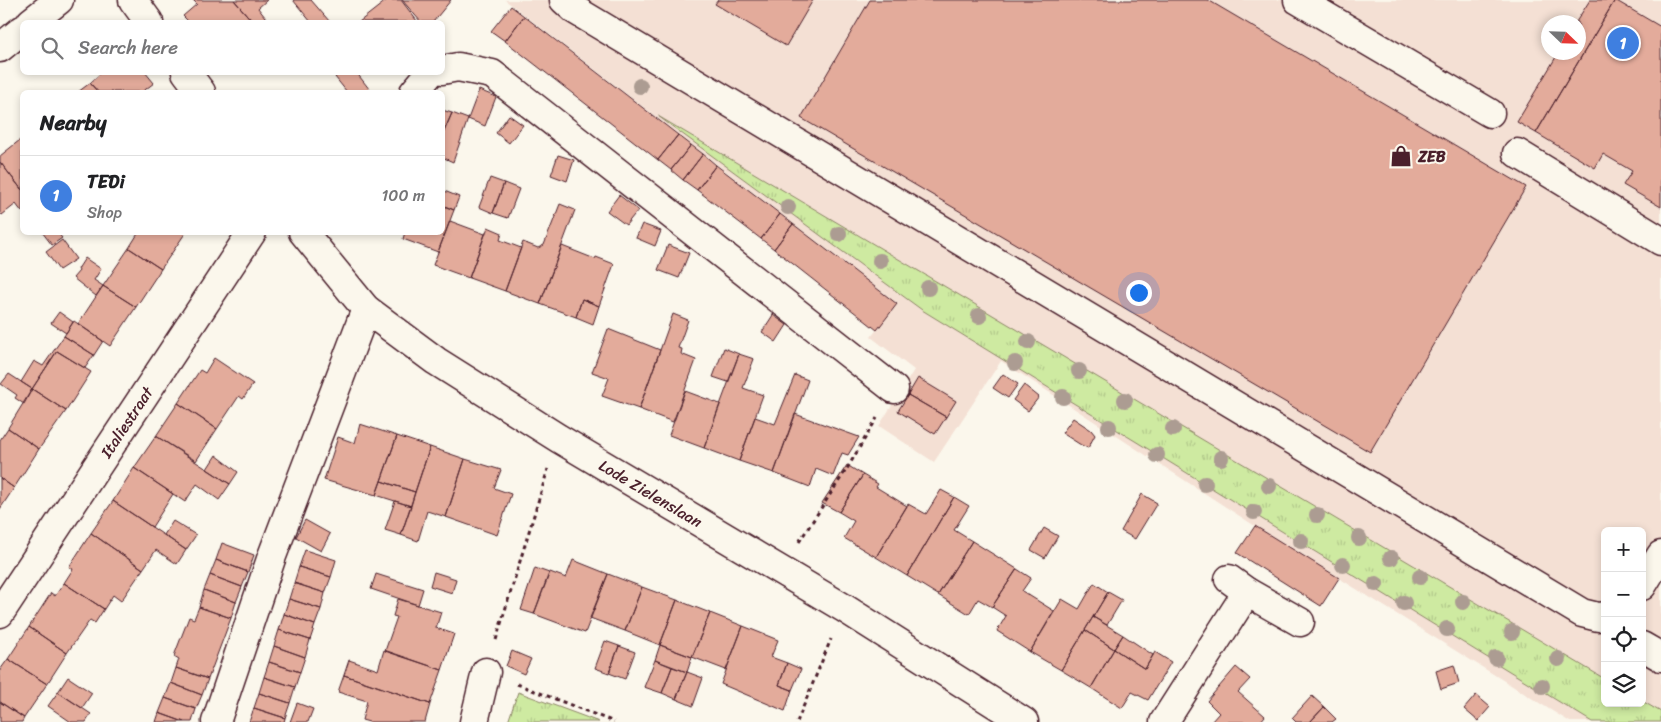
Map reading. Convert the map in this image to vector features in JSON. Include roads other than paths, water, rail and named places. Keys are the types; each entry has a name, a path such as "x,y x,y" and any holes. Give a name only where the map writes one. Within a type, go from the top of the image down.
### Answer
{"street":[{"path":"34,20 59,0"},
{"path":"133,0 148,20"},
{"path":"564,0 575,10 600,26 1582,613 1601,617"},
{"path":"1298,0 1490,113"},
{"path":"0,48 20,32"},
{"path":"445,69 458,67 492,74 894,389"},
{"path":"188,75 200,90"},
{"path":"416,90 428,75"},
{"path":"1517,153 1661,241"},
{"name":"Italiestraat","path":"0,613 250,235"},
{"name":"Lode Zielenslaan","path":"306,235 366,309 436,361 558,438 844,608 1024,722"},
{"path":"216,722 272,556 366,309"},
{"path":"1646,579 1661,555"},
{"path":"1164,722 1238,586 1300,622"},
{"path":"1646,648 1661,657"},
{"path":"474,722 486,672"}],"place":[{"name":"TEDi","path":"1623,43"},
{"name":"ZEB","path":"1401,156"}]}
